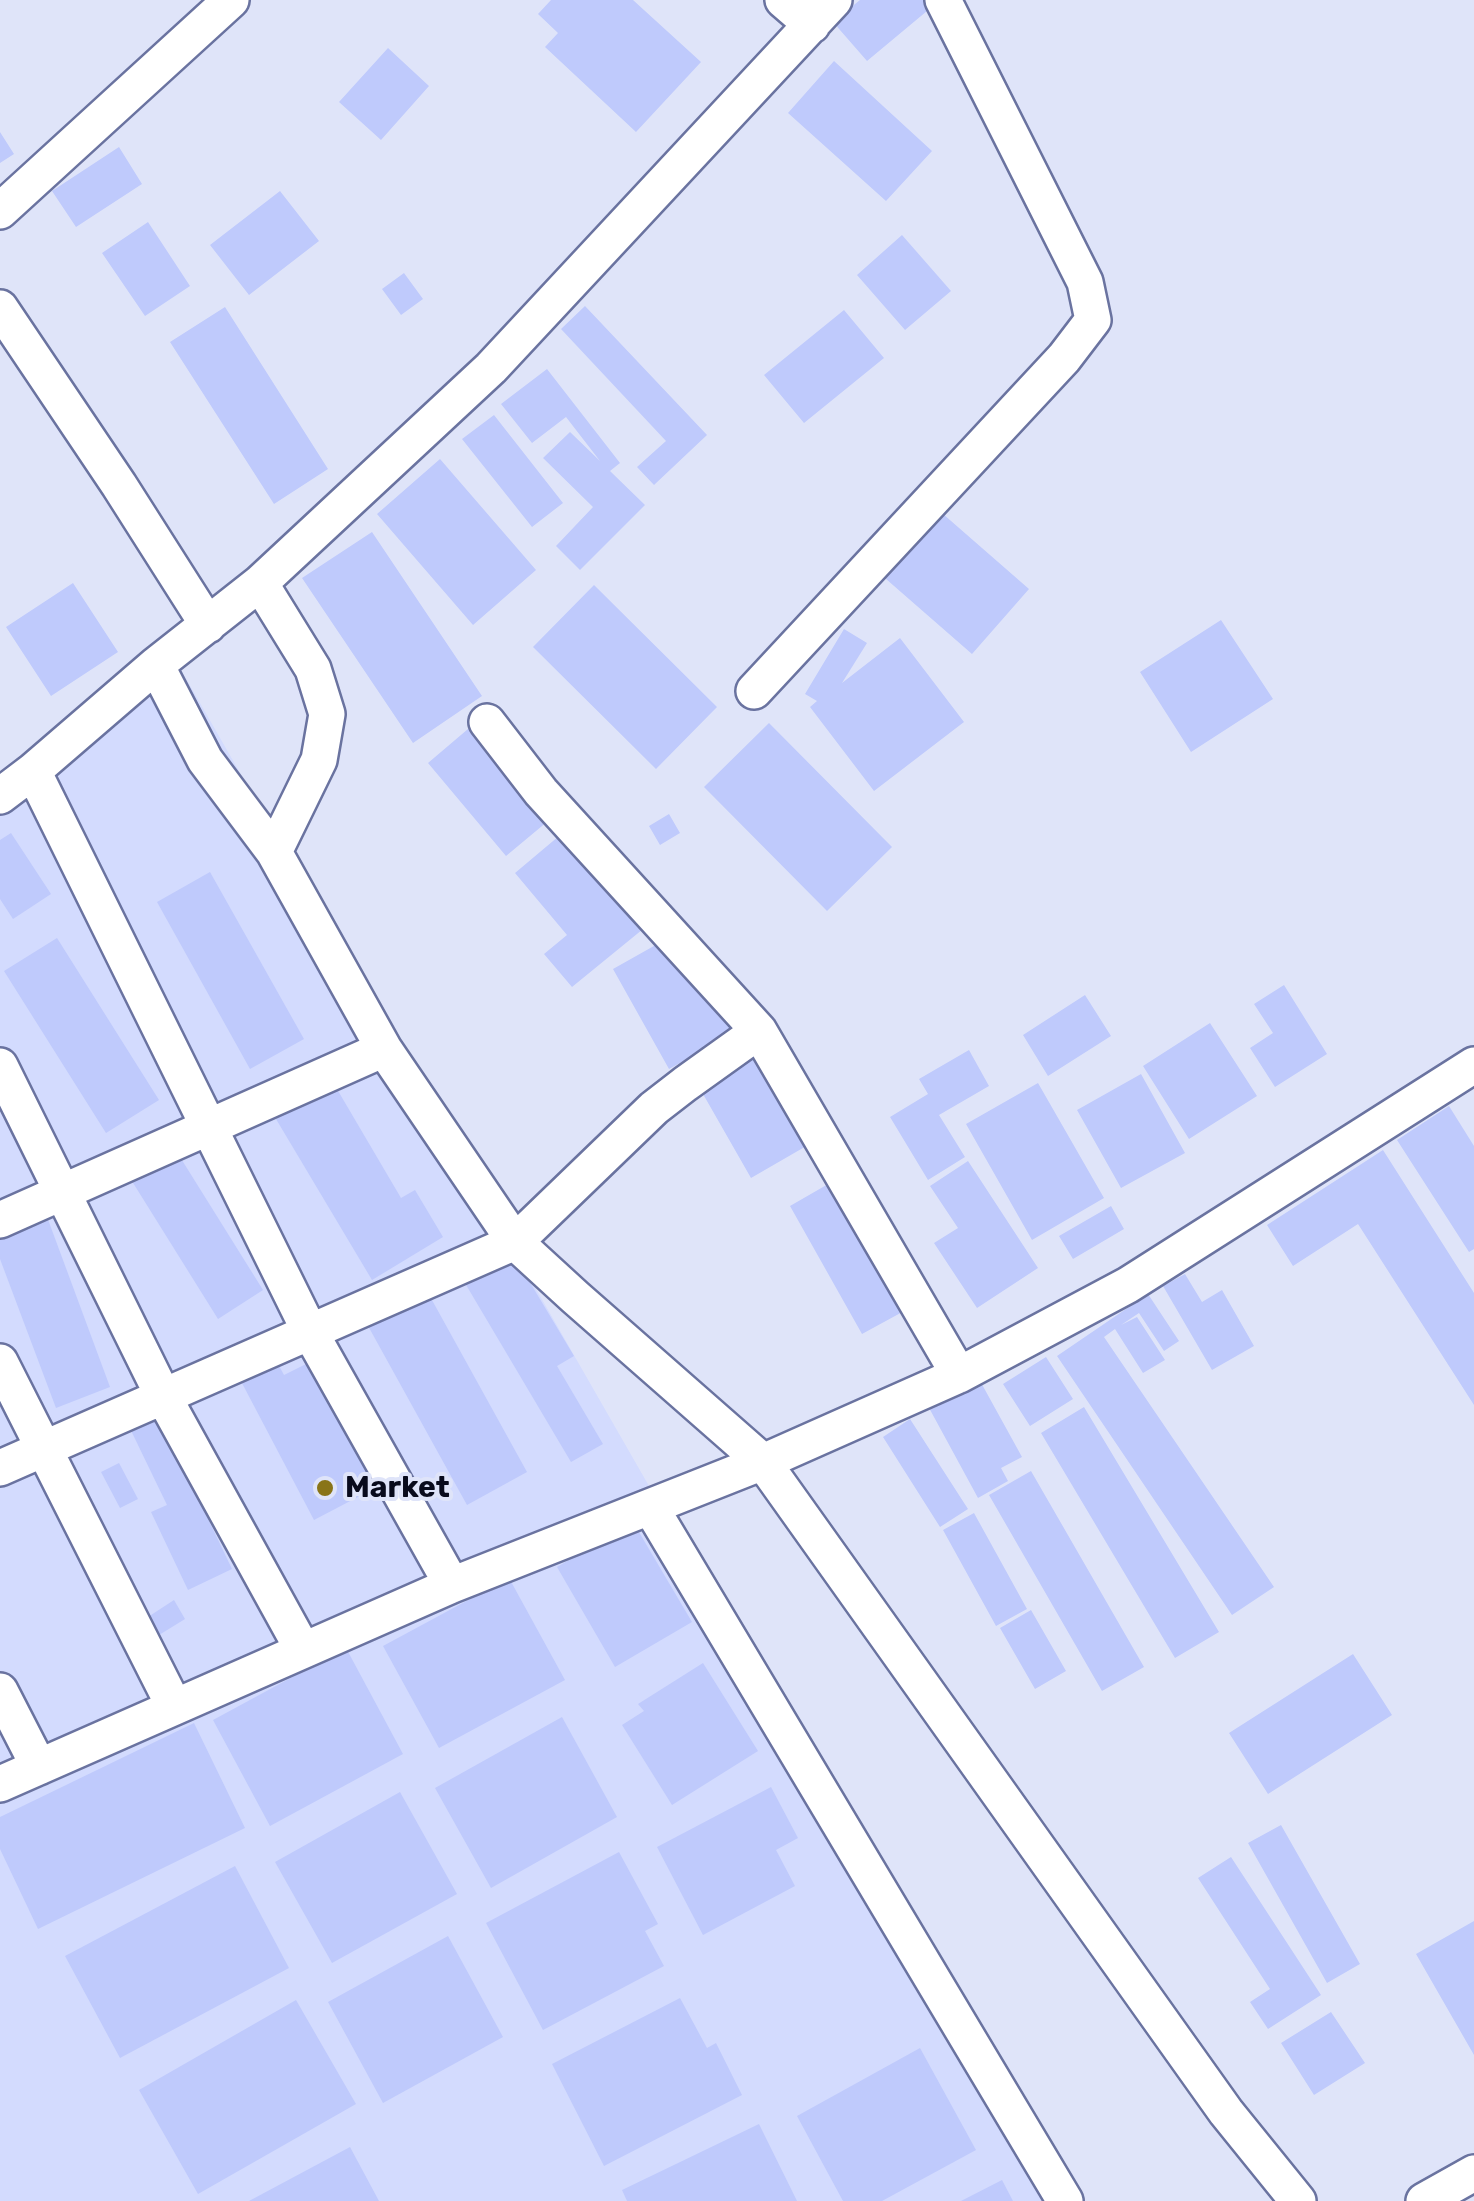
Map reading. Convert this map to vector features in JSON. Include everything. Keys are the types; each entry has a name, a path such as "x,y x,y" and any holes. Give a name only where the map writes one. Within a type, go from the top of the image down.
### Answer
{"street":[{"path":"0,211 231,0"},
{"path":"0,796 156,664 260,583 491,368 823,12 783,0"},
{"path":"754,691 1064,358 1092,320 1085,282 943,0"},
{"path":"0,308 208,625"},
{"path":"260,583 313,670 327,714 319,760 274,852"},
{"path":"156,664 206,760 274,852 384,1049 515,1242 763,1462 1226,2112 1298,2201"},
{"path":"487,722 541,792 759,1031 959,1374"},
{"path":"33,770 310,1332 452,1584"},
{"path":"0,1468 515,1242 654,1108 759,1031"},
{"path":"0,1220 384,1049"},
{"path":"0,1784 452,1584 763,1462 959,1374 1128,1284 1474,1065"},
{"path":"0,1066 163,1396 303,1650"},
{"path":"0,1362 174,1706"},
{"path":"651,1508 1065,2201"},
{"path":"0,1691 39,1767"},
{"path":"1424,2201 1474,2173"}],"shaded area":[{"name":"Market","path":"165,642 1059,2201 0,2201 0,776"}],"building":[{"path":"551,0 633,0 701,62 636,132 545,47 558,33 538,14"},
{"path":"860,0 928,0 933,6 867,61 833,22"},
{"path":"388,48 429,86 381,140 339,102"},
{"path":"834,61 932,151 886,201 788,113"},
{"path":"0,132 14,154 0,163"},
{"path":"119,147 142,184 76,227 52,191"},
{"path":"280,191 319,241 249,295 210,245"},
{"path":"148,222 190,286 145,316 102,253"},
{"path":"902,235 951,291 905,330 857,275"},
{"path":"404,273 423,299 401,315 382,289"},
{"path":"585,306 707,435 654,485 637,467 666,441 561,329"},
{"path":"225,307 328,469 274,504 170,342"},
{"path":"844,310 884,358 804,423 764,375"},
{"path":"547,369 620,463 610,471 645,505 580,570 556,546 593,507 543,458 570,432 600,461 566,417 532,443 501,404"},
{"path":"494,415 563,503 532,527 462,439"},
{"path":"440,459 536,570 473,625 377,514"},
{"path":"935,507 1029,589 972,654 878,572"},
{"path":"372,532 482,696 413,743 302,578"},
{"path":"73,583 118,652 51,696 6,627"},
{"path":"594,585 717,707 656,769 533,647"},
{"path":"1221,620 1273,699 1191,752 1140,672"},
{"path":"844,629 867,643 842,683 900,638 964,722 874,791 810,707 817,701 805,694"},
{"path":"488,712 566,806 506,856 428,763"},
{"path":"769,723 892,847 827,911 704,787"},
{"path":"669,814 680,833 660,845 649,826"},
{"path":"578,820 659,916 572,987 544,954 567,935 515,873"},
{"path":"11,833 51,894 13,919 0,899 0,840"},
{"path":"210,872 304,1039 250,1069 157,902"},
{"path":"677,933 733,1034 669,1069 613,969"},
{"path":"57,938 159,1100 106,1133 4,971"},
{"path":"1284,985 1327,1054 1275,1087 1250,1048 1273,1033 1254,1004"},
{"path":"1085,995 1111,1036 1048,1076 1023,1035"},
{"path":"1210,1023 1257,1096 1189,1139 1143,1066"},
{"path":"759,1043 815,1141 751,1178 695,1080"},
{"path":"969,1050 989,1086 939,1115 965,1157 928,1180 890,1117 928,1094 919,1079"},
{"path":"1141,1074 1185,1153 1121,1188 1077,1110"},
{"path":"1038,1083 1104,1198 1032,1240 966,1124"},
{"path":"334,1084 401,1198 415,1190 443,1237 372,1280 276,1119"},
{"path":"1449,1106 1474,1146 1474,1249 1469,1252 1397,1140"},
{"path":"175,1149 263,1290 218,1319 130,1178"},
{"path":"1383,1150 1474,1293 1474,1405 1358,1224 1293,1266 1267,1225"},
{"path":"968,1161 1038,1268 977,1308 934,1243 958,1228 930,1186"},
{"path":"856,1168 928,1298 862,1334 790,1206"},
{"path":"43,1206 110,1387 56,1408 0,1259 0,1222"},
{"path":"1111,1206 1124,1229 1073,1259 1059,1236"},
{"path":"507,1244 574,1356 557,1366 603,1444 571,1462 459,1273"},
{"path":"1185,1274 1202,1302 1222,1290 1254,1346 1212,1370 1163,1286"},
{"path":"422,1282 527,1472 467,1505 362,1315"},
{"path":"1148,1294 1179,1341 1164,1351 1139,1313 1121,1325 1137,1317 1165,1360 1143,1373 1115,1329 1104,1337 1274,1587 1232,1615 1057,1356"},
{"path":"269,1347 284,1375 310,1362 377,1487 314,1520 233,1366"},
{"path":"1046,1357 1073,1399 1030,1426 1003,1384"},
{"path":"979,1379 1022,1457 1001,1468 1008,1481 978,1498 928,1406"},
{"path":"167,1393 215,1492 199,1500 232,1569 188,1590 151,1512 167,1505 123,1414"},
{"path":"1084,1407 1219,1632 1175,1658 1041,1433"},
{"path":"910,1419 968,1509 940,1527 883,1437"},
{"path":"119,1463 138,1499 120,1508 101,1472"},
{"path":"1031,1471 1144,1667 1102,1691 989,1495"},
{"path":"974,1513 1027,1609 996,1626 943,1530"},
{"path":"633,1522 692,1622 615,1667 557,1567"},
{"path":"509,1578 565,1680 439,1748 383,1646"},
{"path":"174,1600 185,1619 159,1635 148,1617"},
{"path":"1031,1610 1066,1671 1035,1689 1000,1628"},
{"path":"346,1648 403,1754 270,1826 213,1720"},
{"path":"1353,1654 1392,1715 1268,1794 1229,1733"},
{"path":"703,1663 758,1751 672,1805 622,1725 644,1711 638,1704"},
{"path":"562,1717 617,1817 491,1888 435,1788"},
{"path":"194,1723 245,1828 38,1929 0,1849 0,1817"},
{"path":"771,1787 798,1838 776,1850 795,1886 703,1935 657,1847"},
{"path":"400,1792 457,1894 332,1963 275,1862"},
{"path":"1281,1825 1360,1964 1327,1983 1248,1843"},
{"path":"619,1852 658,1924 645,1931 664,1966 543,2030 486,1923"},
{"path":"1231,1857 1321,1995 1268,2029 1250,2002 1270,1989 1198,1878"},
{"path":"235,1866 289,1968 120,2058 65,1956"},
{"path":"1474,1921 1474,2055 1416,1954"},
{"path":"448,1936 503,2037 383,2103 328,2002"},
{"path":"680,1998 707,2048 716,2043 742,2095 604,2166 552,2064"},
{"path":"296,2000 356,2104 198,2194 139,2090"},
{"path":"1331,2012 1365,2063 1314,2095 1281,2043"},
{"path":"920,2048 976,2150 882,2201 843,2201 797,2116"},
{"path":"759,2124 797,2201 627,2201 622,2190"},
{"path":"350,2147 379,2201 249,2201"},
{"path":"1002,2180 1013,2201 961,2201"}],"place":[{"name":"Market","path":"325,1488"}]}
